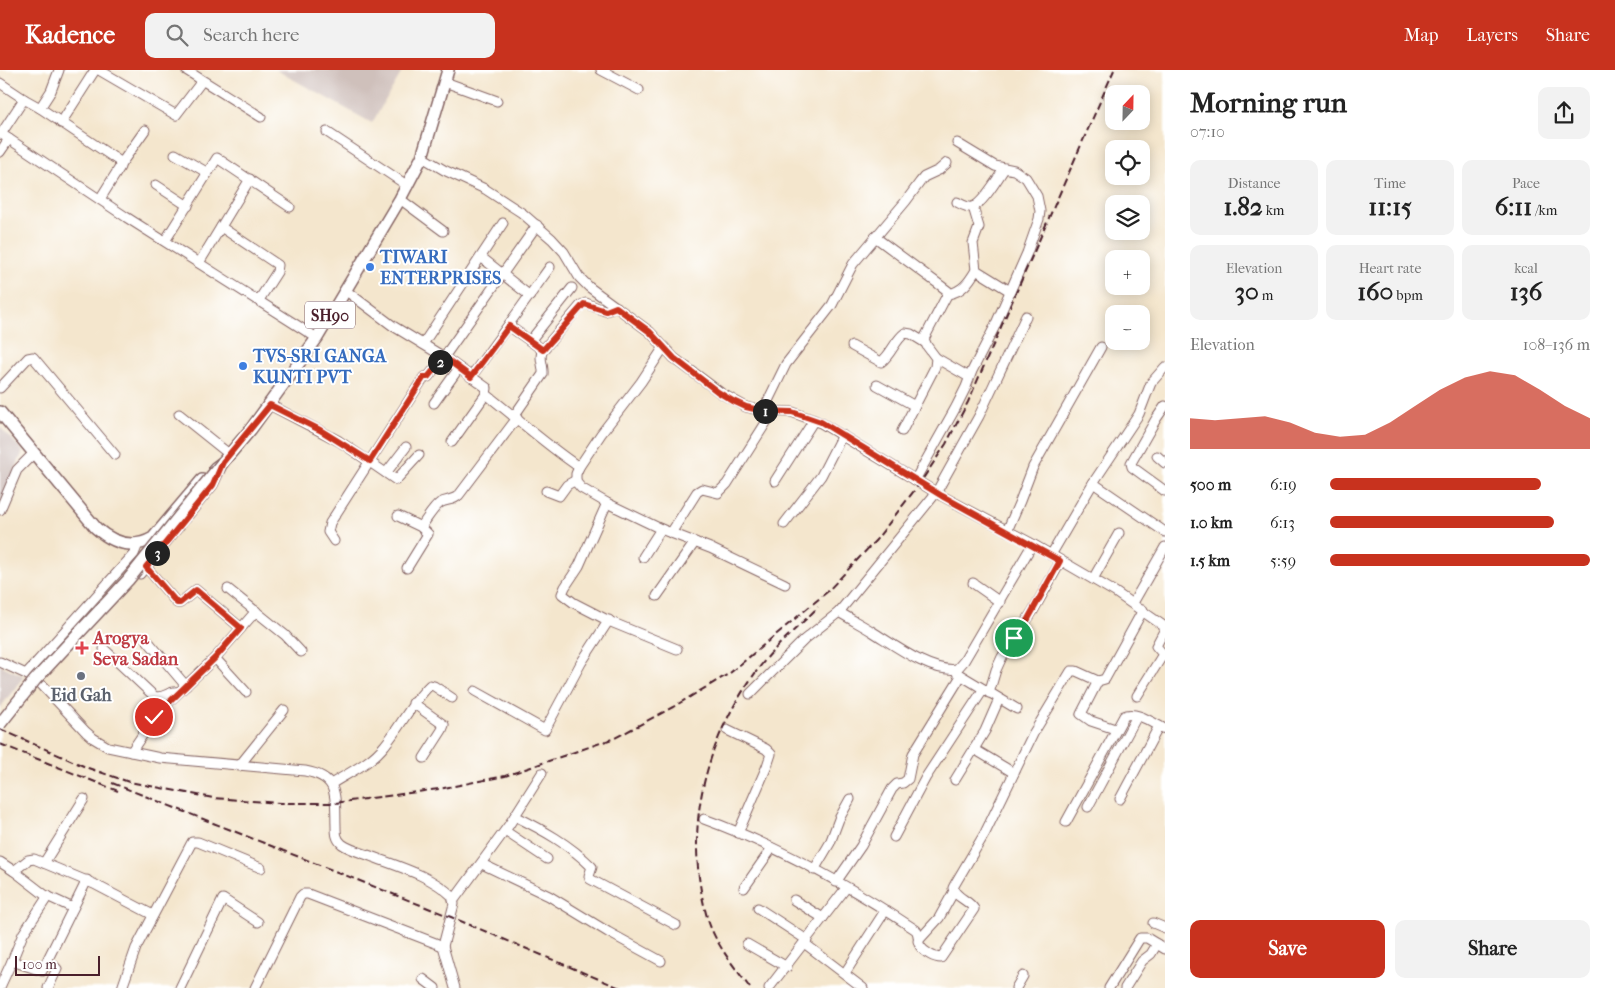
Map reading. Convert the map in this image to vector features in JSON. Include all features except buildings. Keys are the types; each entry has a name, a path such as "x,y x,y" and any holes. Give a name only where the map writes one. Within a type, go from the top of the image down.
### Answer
{"main road":[{"name":"SH90","path":"138,544 152,538 206,476 226,458 270,405 317,338 408,186 422,157 448,70"},
{"path":"0,412 96,528 104,535 118,542 130,545 138,544"},
{"path":"0,724 35,680 128,580 226,458"}],"street":[{"path":"40,108 51,91 59,70"},
{"path":"62,123 95,70"},
{"path":"99,70 175,115 178,114 202,81"},
{"path":"186,70 261,117"},
{"path":"601,70 639,90"},
{"path":"445,82 497,101"},
{"path":"0,84 116,158 120,164"},
{"path":"0,152 3,135 24,99"},
{"path":"100,199 120,164 145,130"},
{"path":"327,132 408,186"},
{"path":"3,135 317,338"},
{"path":"915,480 956,407 969,376 994,328 1034,235 1040,211 1037,196 1030,182 1014,170 996,166 957,143"},
{"path":"175,154 208,174"},
{"path":"422,157 444,170 485,188 502,198 537,225 564,252 579,277 589,287 650,332 674,358 721,393 746,407 763,411 792,412 814,420 934,491 1032,544 1144,610 1165,628 1156,646 1162,656 1138,696"},
{"path":"165,241 216,159 219,158 290,207"},
{"path":"763,411 792,354 832,305 849,269 920,182 947,163"},
{"path":"973,207 988,191 1004,169"},
{"path":"200,262 250,179"},
{"path":"156,185 188,206"},
{"path":"400,199 443,231"},
{"path":"957,202 963,206 973,207"},
{"path":"924,342 925,336 948,294 962,289 976,270 973,243 979,227 973,207"},
{"path":"423,344 503,223"},
{"path":"334,541 328,532 330,523 424,377 428,377 444,357 537,225"},
{"path":"221,227 278,265 277,272 259,300"},
{"path":"875,237 946,288 948,294"},
{"path":"480,258 530,296"},
{"path":"471,377 550,267"},
{"path":"976,270 1010,291"},
{"path":"530,341 572,288"},
{"path":"344,290 383,319 444,357 487,388 486,394 452,442"},
{"path":"421,526 438,504 459,496 515,417 542,374 540,357 543,350 583,304 606,311 616,307"},
{"path":"750,694 805,639 839,612 934,491 991,393 1026,316"},
{"path":"509,326 543,350"},
{"path":"852,346 881,362 900,337 905,333 910,334 924,342 936,358 969,376"},
{"path":"664,347 579,467 576,480 581,488 607,503 661,529 710,548 785,584"},
{"path":"1007,531 1018,508 1033,467 1100,347"},
{"path":"5,383 32,356 115,454"},
{"path":"902,432 935,368 936,358"},
{"path":"434,403 459,368"},
{"path":"1051,555 1093,483 1139,414 1151,383 1165,368"},
{"path":"877,385 915,406"},
{"path":"486,394 544,443 579,467"},
{"path":"270,405 320,430 370,461 396,480 419,455"},
{"path":"1165,406 1138,449 1131,464 1132,467 1165,492"},
{"path":"671,533 699,490 718,493 727,484 774,410"},
{"path":"39,682 146,567 213,485 226,458 179,414"},
{"path":"775,481 814,420"},
{"path":"784,524 820,476 842,435"},
{"path":"386,473 406,447"},
{"path":"0,510 17,470 33,454"},
{"path":"1156,456 1165,463"},
{"path":"546,491 559,496 567,485 576,480"},
{"path":"1093,483 1165,532"},
{"path":"607,503 579,566 564,587 562,594 574,603 608,620 677,649"},
{"path":"398,516 421,526 428,532 428,535 406,568"},
{"path":"643,557 661,529"},
{"path":"1093,579 1119,533"},
{"path":"658,596 695,542"},
{"path":"26,674 134,554 138,544"},
{"path":"952,670 957,670 964,661 1032,544"},
{"path":"1133,603 1165,547"},
{"path":"894,837 928,773 986,692 1002,657 1028,619 1060,561"},
{"path":"146,567 177,603 180,603 196,590 241,628"},
{"path":"974,584 1000,602"},
{"path":"228,589 285,635 301,652"},
{"path":"1115,729 1092,721 1081,714 1098,681 1107,675 1144,610"},
{"path":"131,752 161,710 215,658 256,611"},
{"path":"839,612 911,657 952,670 1017,710"},
{"path":"475,691 545,730 581,663 608,620"},
{"path":"147,640 183,689"},
{"path":"104,649 154,696 160,698 183,689"},
{"path":"215,658 246,692"},
{"path":"0,662 39,682 93,738 108,747 160,758 315,773 323,776 331,784 335,802 336,835 340,842 354,850 406,869 422,877 447,891 454,900"},
{"path":"918,940 939,918 954,891 958,878 985,833 1037,727 1070,673 1074,670 1098,681"},
{"path":"836,882 861,846 892,789 897,784 904,783 908,779 913,754 961,676"},
{"path":"331,784 374,757 385,745 413,703 431,685 452,698"},
{"path":"955,780 994,713 999,699"},
{"path":"413,703 444,725 424,758"},
{"path":"239,766 284,710"},
{"path":"1066,822 1115,729 1127,714 1137,716 1162,727 1120,799"},
{"path":"1088,807 1137,716"},
{"path":"727,730 766,749 771,754 738,833"},
{"path":"974,749 1014,772"},
{"path":"455,988 443,946 454,900 505,831 542,773"},
{"path":"44,863 84,799"},
{"path":"814,870 830,844 839,819 850,799"},
{"path":"515,816 568,846 592,867 590,879 676,925"},
{"path":"704,820 772,848 885,911 916,930 921,947 935,958 941,958 947,951 974,910 970,904 954,891"},
{"path":"505,831 547,859"},
{"path":"122,988 132,957 194,841 261,868"},
{"path":"744,888 772,848"},
{"path":"14,871 30,859 44,863 87,880 153,915"},
{"path":"0,862 48,896 73,908"},
{"path":"482,864 549,896 636,949 661,961"},
{"path":"7,964 42,971 87,880"},
{"path":"769,988 846,888"},
{"path":"255,988 303,894 308,894 443,946"},
{"path":"0,987 7,964 23,934 48,896"},
{"path":"180,988 223,899 258,922"},
{"path":"794,900 823,918"},
{"path":"758,908 805,941 863,988"},
{"path":"845,973 885,911"},
{"path":"1153,923 1165,928"},
{"path":"1109,988 1138,939 1144,937 1161,946 1142,960 1125,988"},
{"path":"747,944 786,967"},
{"path":"46,962 57,969 48,988"},
{"path":"1016,988 1023,976"},
{"path":"422,979 435,988"}],"shaded area":[{"path":"276,70 403,70 372,123"},
{"path":"0,427 23,451 0,506"},
{"path":"0,665 24,676 0,708"}],"railway":[{"path":"0,729 88,768 129,782 213,798 280,803 335,803 439,789 505,776 615,738 673,707 730,673 827,592 876,540 920,483 946,444 968,402 1114,70"},
{"path":"750,988 731,963 710,927 700,883 697,850 698,817 704,784 713,752 742,692 768,656 818,607"},
{"path":"0,744 118,791"},
{"path":"112,783 451,917 620,988"}],"place":[{"name":"TIWARI ENTERPRISES","path":"370,267"},
{"name":"TVS-SRI GANGA KUNTI PVT","path":"243,366"},
{"name":"Arogya Seva Sadan","path":"82,648"},
{"name":"Eid Gah","path":"81,676"}],"route":[{"path":"154,717 215,658 241,628 196,590 179,604 177,603 146,567 213,485 223,462 270,405 320,430 370,461 424,377 428,377 444,357 471,377 509,326 543,350 581,305 584,304 606,311 616,307 650,332 674,358 718,392 733,401 746,407 763,411 792,412 821,422 897,470 1060,561 1028,619 1014,638"}]}
